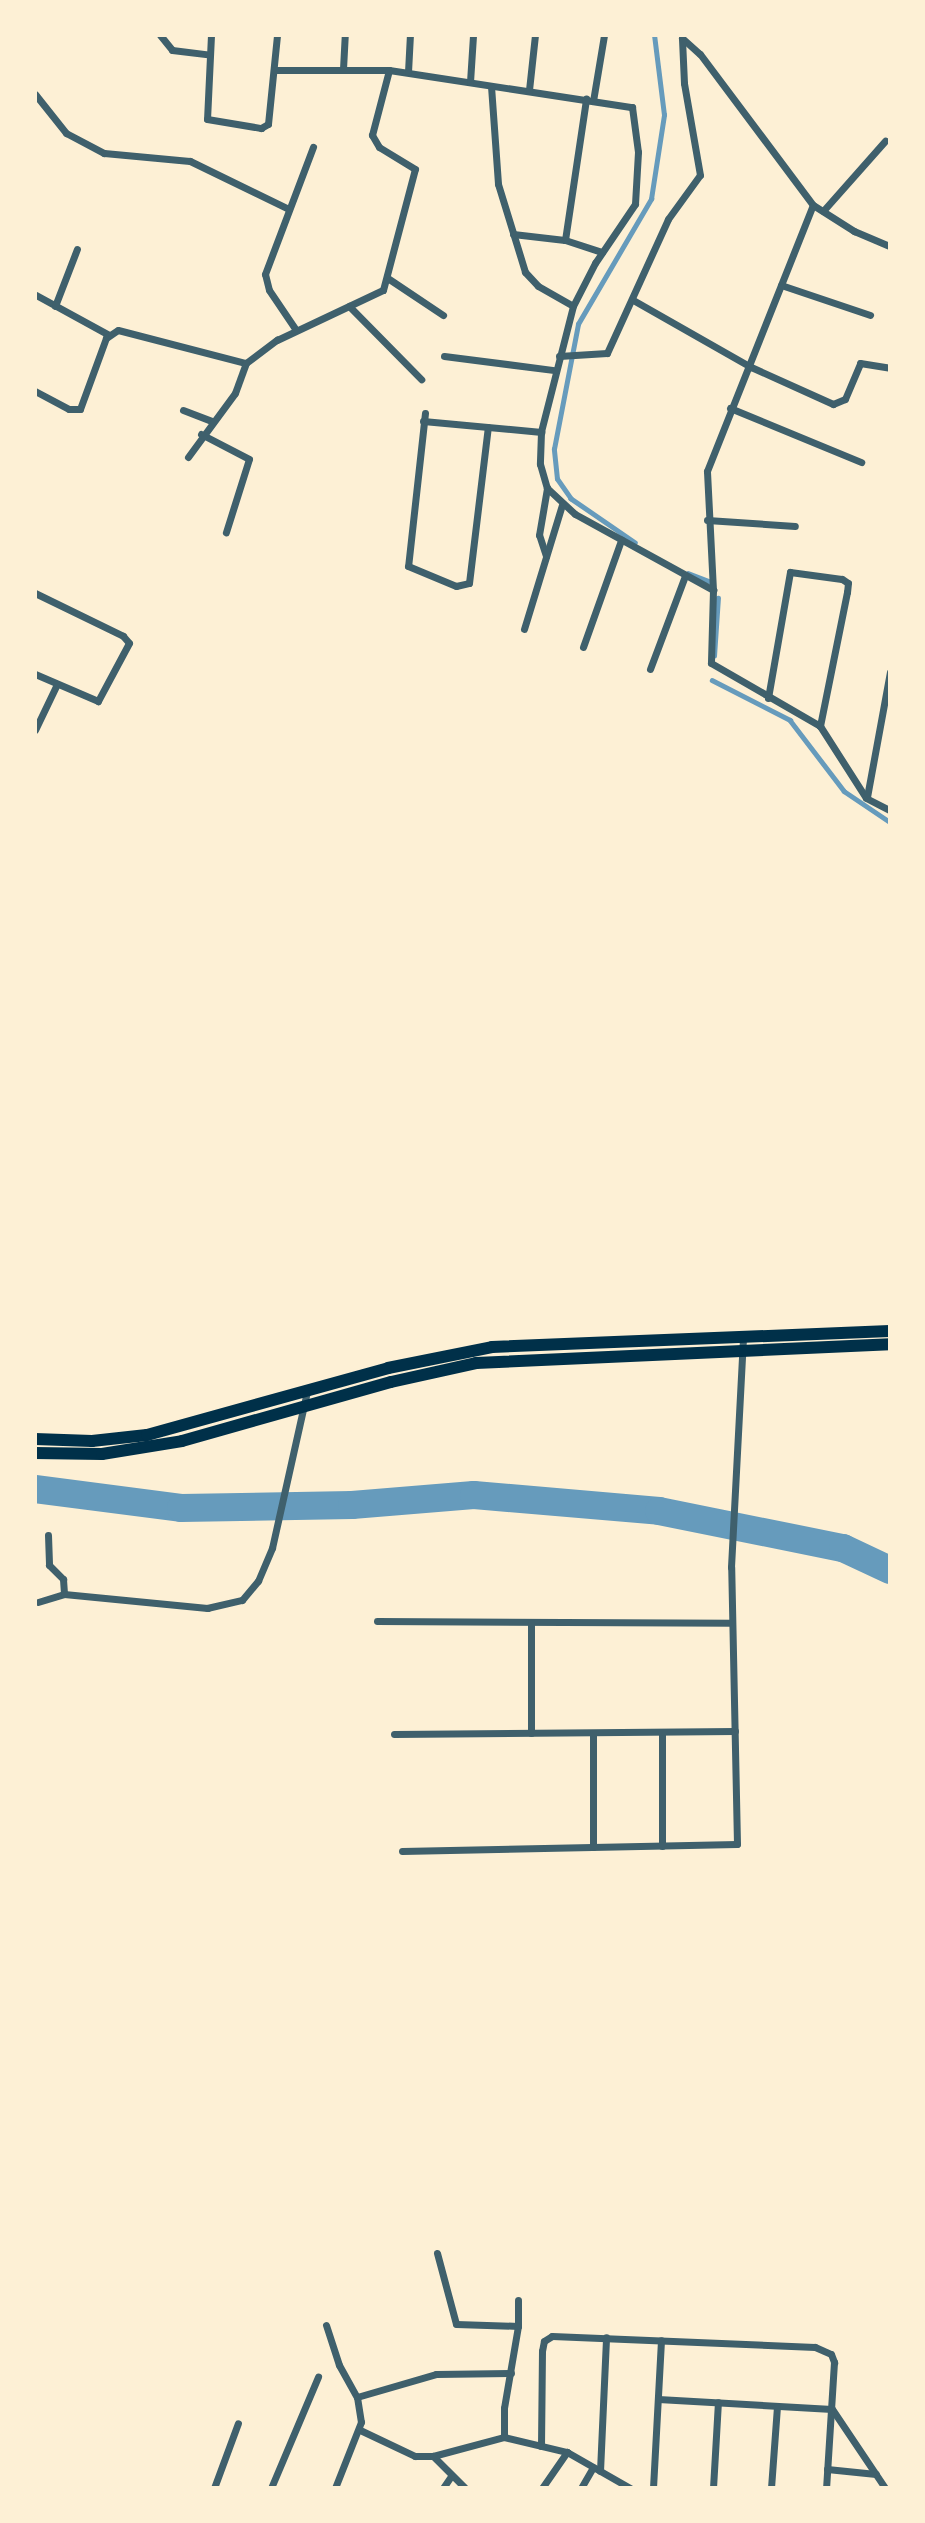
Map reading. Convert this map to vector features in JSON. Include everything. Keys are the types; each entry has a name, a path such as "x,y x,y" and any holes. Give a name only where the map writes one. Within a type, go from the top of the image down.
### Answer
{"highway":[{"path":"35,1453 75,1455 151,1447 452,1367 890,1331"},
{"path":"543,1344 543,1358"},
{"path":"35,1439 92,1441 146,1435 451,1354 543,1344 890,1345"}],"street":[{"path":"160,35 172,50 210,55"},
{"path":"211,35 206,115 218,124 267,126 277,35"},
{"path":"343,69 345,35"},
{"path":"408,72 410,35"},
{"path":"470,82 473,35"},
{"path":"529,90 535,35"},
{"path":"565,240 589,100 604,35"},
{"path":"682,37 700,54 813,205 854,231 890,246"},
{"path":"562,356 579,357 607,353 675,206 700,175 684,83 682,37"},
{"path":"274,70 389,69 632,107 638,152 635,204 602,252 573,306 562,356 554,370 541,432 540,464 547,488 562,505 713,590"},
{"path":"188,457 201,434 235,393 246,363 296,330 383,290 389,279 415,169 379,147 372,135 389,69"},
{"path":"491,86 494,157 525,272 538,286 573,306"},
{"path":"35,93 66,132 104,153 190,161 289,209"},
{"path":"823,211 885,141"},
{"path":"296,330 269,290 265,274 313,147"},
{"path":"813,205 751,367 730,408 708,471 707,520 713,590 710,663 820,726 866,798 890,810"},
{"path":"513,234 565,240 602,252"},
{"path":"55,306 77,249"},
{"path":"389,279 443,315"},
{"path":"781,285 870,315"},
{"path":"36,295 109,335 123,330 246,363"},
{"path":"633,300 751,367 833,404 845,398 860,363 890,368"},
{"path":"349,306 421,379"},
{"path":"35,390 69,410 80,409 109,335"},
{"path":"444,356 554,370"},
{"path":"730,408 861,462"},
{"path":"183,410 212,421"},
{"path":"488,427 469,583 462,587 408,566 424,417 541,432"},
{"path":"201,434 249,458 226,532"},
{"path":"546,556 539,535 547,488"},
{"path":"524,629 562,505"},
{"path":"707,520 795,526"},
{"path":"583,647 621,540"},
{"path":"768,698 790,572 842,579 848,583 847,592 820,726"},
{"path":"650,669 685,576"},
{"path":"35,593 123,636 129,643 98,701 35,674"},
{"path":"866,798 890,672"},
{"path":"35,730 57,684"},
{"path":"402,1851 737,1844 731,1567 743,1344"},
{"path":"38,1602 64,1594 207,1608 242,1600 258,1581 272,1548 307,1405 307,1391"},
{"path":"48,1535 48,1565 63,1579 64,1594"},
{"path":"377,1621 733,1623"},
{"path":"531,1623 531,1733"},
{"path":"394,1734 735,1731"},
{"path":"593,1732 593,1847"},
{"path":"662,1732 662,1846"},
{"path":"437,2253 456,2324 518,2326"},
{"path":"505,2437 519,2300"},
{"path":"326,2325 339,2365 357,2397 360,2430 335,2488"},
{"path":"541,2446 544,2341 552,2336 826,2350 834,2362 826,2488"},
{"path":"581,2488 597,2469 606,2337"},
{"path":"653,2488 661,2340"},
{"path":"357,2397 436,2374 511,2373"},
{"path":"271,2488 318,2377"},
{"path":"658,2399 832,2409"},
{"path":"713,2488 718,2402"},
{"path":"771,2488 777,2406"},
{"path":"832,2409 885,2488"},
{"path":"214,2488 238,2423"},
{"path":"360,2430 404,2452 433,2456 505,2437 567,2452 630,2488"},
{"path":"542,2488 567,2452"},
{"path":"433,2456 465,2488"},
{"path":"827,2469 876,2474"},
{"path":"443,2488 451,2476"}],"waterway":[{"path":"635,543 571,499 557,479 554,449 578,324 651,199 664,115 654,35"},
{"path":"688,573 712,582"},
{"path":"714,656 718,598"},
{"path":"712,680 790,720 844,791 890,822"},
{"path":"35,1489 181,1508 352,1505 474,1495 659,1511 843,1548 890,1570"}]}
